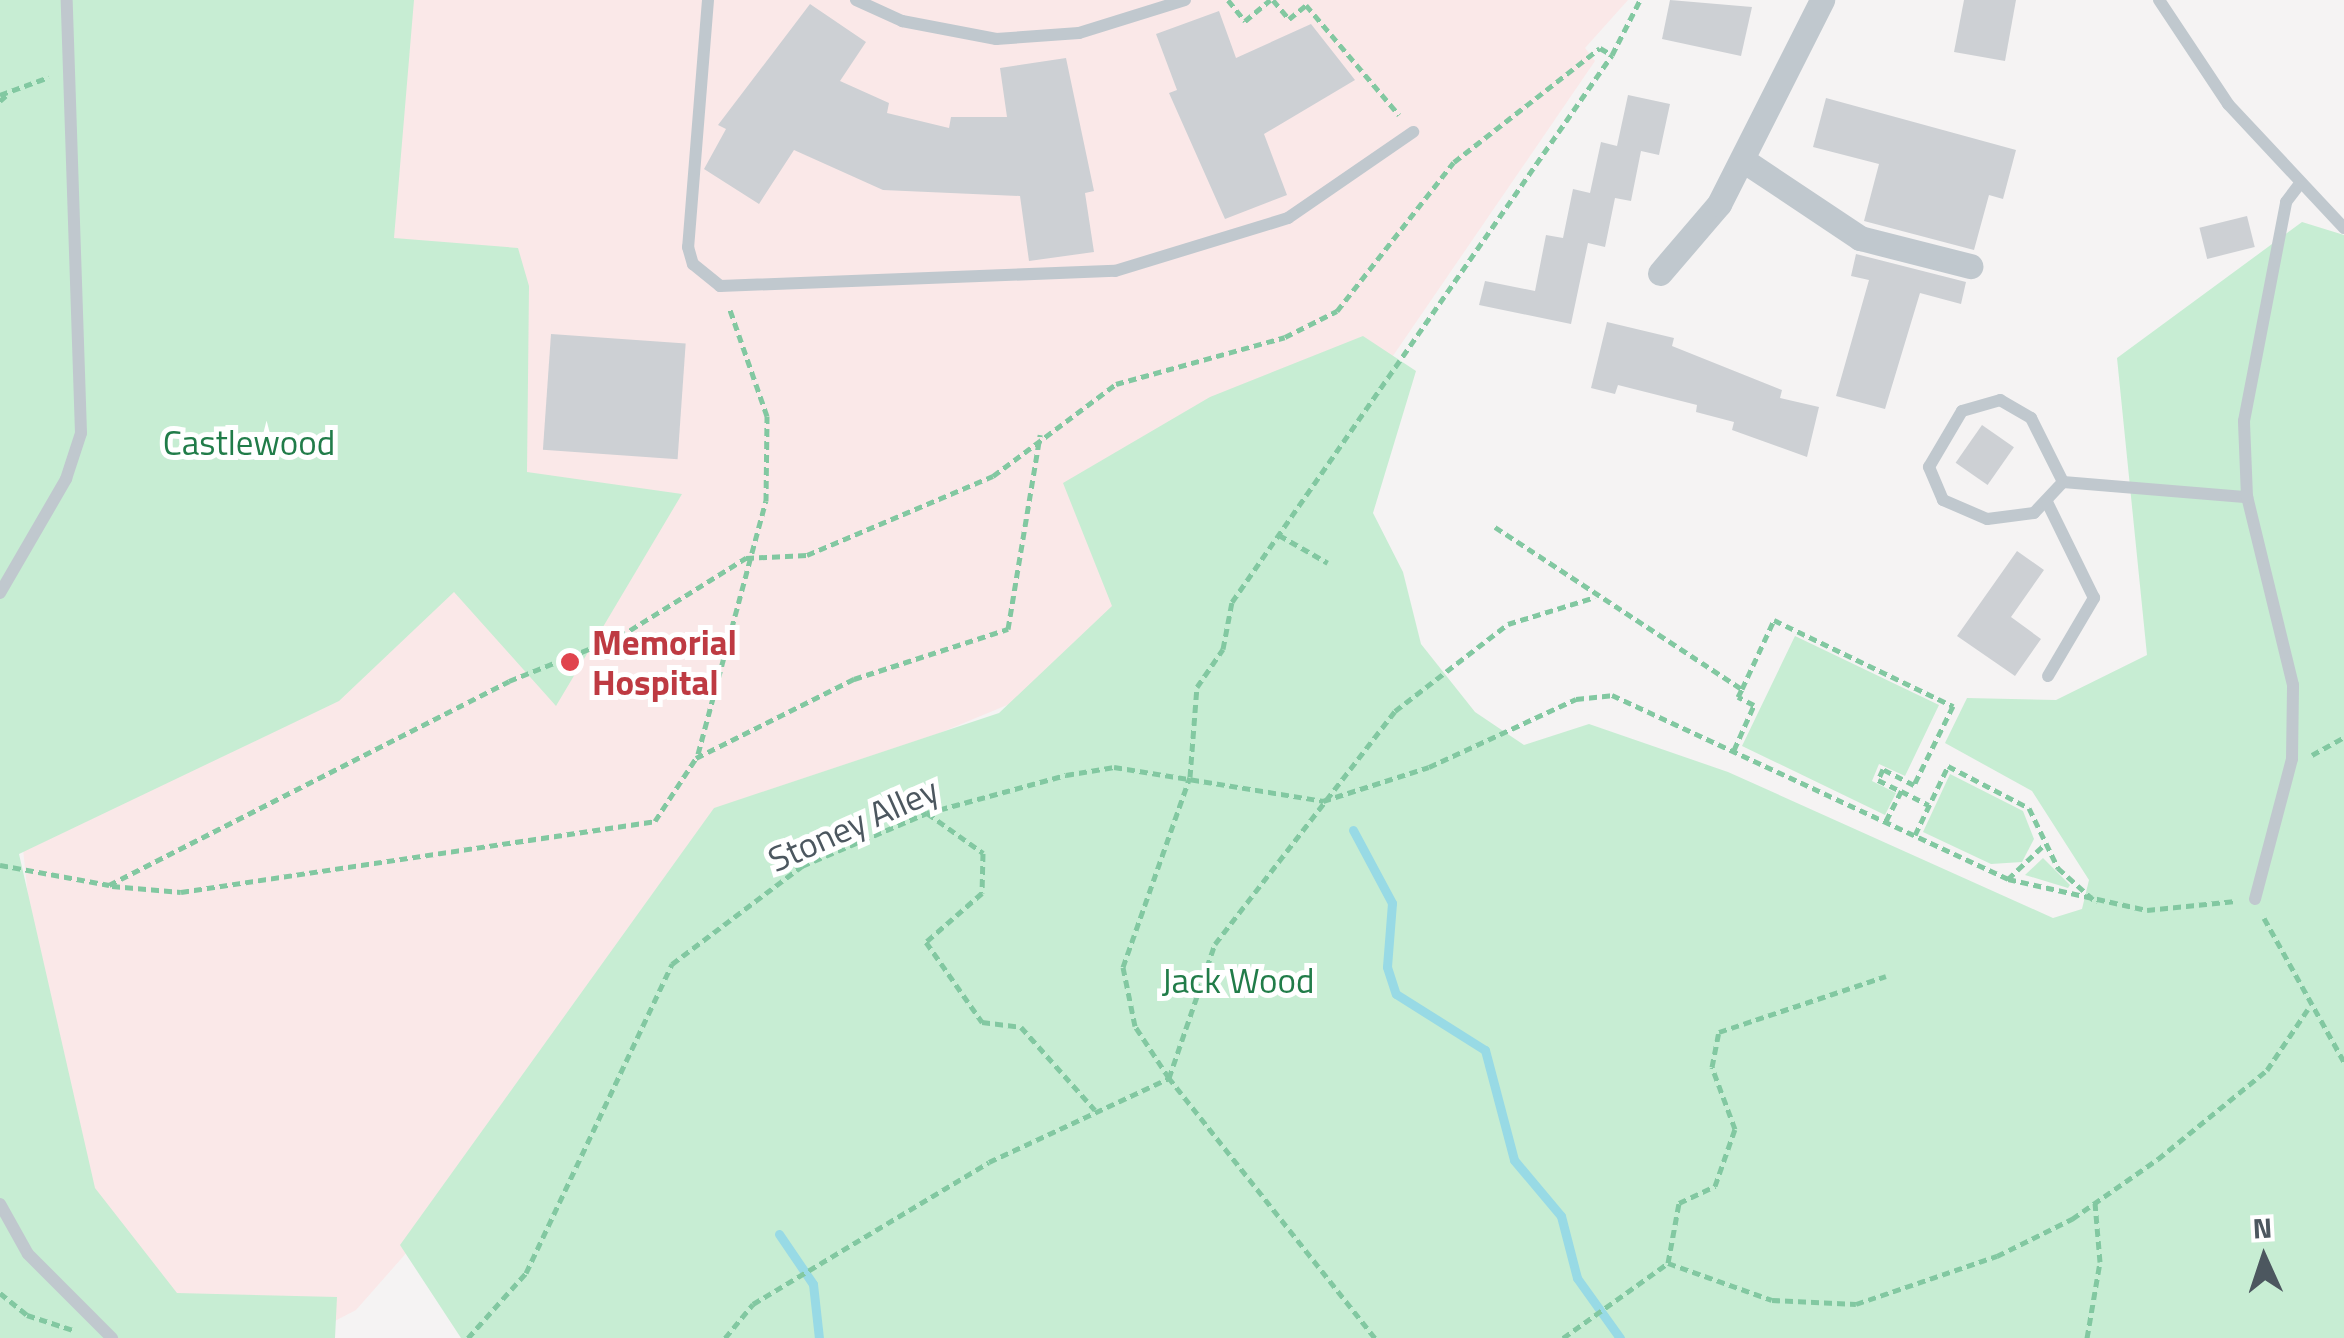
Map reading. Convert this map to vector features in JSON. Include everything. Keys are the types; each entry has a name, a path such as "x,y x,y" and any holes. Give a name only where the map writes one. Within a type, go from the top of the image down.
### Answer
{"street":[{"path":"1660,273 1743,160 1822,0"},
{"path":"1743,160 1860,238 1970,266"}],"lane":[{"path":"0,593 66,478 81,434 67,0"},
{"path":"708,0 688,247 693,264 720,286 1115,271 1288,218 1413,132"},
{"path":"856,0 902,21 996,39 1106,28 1184,0"},
{"path":"2159,0 2228,104 2298,186 2344,228"},
{"path":"2255,899 2292,760 2293,685 2247,497 2244,421 2286,202 2298,186"},
{"path":"2012,402 2031,418 2062,482 2048,504 2010,519 1958,509 1934,488 1934,448 1970,404 2012,402"},
{"path":"2062,482 2247,497"},
{"path":"2048,504 2094,598 2048,676"},
{"path":"0,1204 28,1254 112,1338"}],"path":[{"path":"1228,0 1245,21 1271,0 1289,19 1306,4 1413,132"},
{"path":"1375,1338 1169,1078 1135,1026 1124,967 1190,776 1197,688 1224,649 1232,602 1612,55 1640,0"},
{"path":"108,885 510,681 619,637 746,558 807,554 993,476 1040,435 1116,384 1285,337 1337,311 1454,162 1600,48 1612,55"},
{"path":"0,96 70,68"},
{"path":"0,865 108,885 181,892 655,821 696,758 716,710 746,558 766,501 767,416 720,286"},
{"path":"696,758 854,679 1008,628 1040,435"},
{"path":"1494,527 1595,597 1742,689"},
{"path":"1279,535 1328,563"},
{"path":"725,1338 785,1284 988,1162 1169,1078 1215,944 1396,712 1464,650 1549,605 1595,597"},
{"path":"1734,750 1754,705 1738,697 1774,620 1953,706 1914,784 1883,770 1878,780 1929,805"},
{"path":"1323,801 1429,766 1594,694 1734,750 2008,879 2100,905 2147,910 2255,899 2308,1008 2344,1062"},
{"path":"2292,760 2344,737"},
{"path":"1915,834 1948,766 2016,798 2045,844 2100,905"},
{"name":"Stoney Alley","path":"468,1338 534,1258 672,964 802,866 926,813 1114,768 1190,776 1323,801"},
{"path":"1886,821 1901,792"},
{"path":"926,813 982,853 982,893 926,942 982,1022 1021,1028 1096,1112"},
{"path":"2008,879 2045,844"},
{"path":"1563,1338 1608,1299 1668,1263 1679,1203 1715,1186 1735,1129 1712,1068 1719,1032 1886,976"},
{"path":"1668,1263 1772,1300 1856,1304 1997,1256 2095,1203 2267,1070 2308,1008"},
{"path":"2086,1338 2100,1262 2095,1203"},
{"path":"0,1292 27,1316 81,1332"}],"shaded area":[{"name":"Memorial Hospital","path":"109,0 1628,0 1585,48 1595,61 1212,620 817,784 636,919 453,1200 356,1310 302,1338 192,1338 53,1134 21,830"}],"green space":[{"name":"Castlewood","path":"0,0 414,0 394,238 518,248 529,286 527,472 682,494 556,706 454,592 339,701 19,854 95,1188 177,1293 337,1297 335,1338 0,1338"},
{"name":"Jack Wood","path":"2302,222 2344,235 2344,1338 461,1338 400,1245 714,808 999,713 1112,606 1063,483 1210,397 1363,336 1416,371 1373,513 1403,572 1421,644 1475,712 1524,745 1589,724 1728,772 2053,918 2082,909 2089,880 2032,791 1945,743 1967,698 2056,700 2147,655 2117,358"},
{"path":"1795,636 1939,705 1905,776 1879,764 1872,781 1896,793 1885,815 1742,746"},
{"path":"1950,774 2023,811 2034,839 2022,862 1991,864 1923,832"},
{"path":"2043,858 2070,885 2068,888 2025,875"}],"building":[{"path":"1670,0 1752,7 1741,56 1662,39"},
{"path":"1964,0 2016,0 2005,61 1954,52"},
{"path":"810,4 866,42 840,81 889,103 887,113 949,128 951,117 1007,117 1000,68 1066,58 1094,191 1085,193 1094,252 1029,261 1020,196 883,190 794,150 759,204 704,169 726,129 718,125"},
{"path":"1219,11 1236,58 1311,24 1355,80 1264,134 1287,195 1225,219 1169,93 1177,90 1156,34"},
{"path":"1628,95 1670,104 1659,155 1641,151 1631,201 1615,198 1605,247 1588,243 1571,324 1479,305 1485,281 1535,291 1546,235 1563,238 1573,189 1590,193 1601,142 1617,146"},
{"path":"1826,98 2016,150 2003,199 1989,195 1974,250 1864,221 1879,164 1813,147"},
{"path":"2247,216 2255,247 2207,259 2199,228"},
{"path":"1856,254 1966,282 1961,304 1920,293 1885,409 1836,396 1869,280 1851,276"},
{"path":"1607,322 1674,338 1672,346 1782,390 1780,398 1819,407 1807,457 1732,430 1734,422 1696,412 1697,405 1618,385 1615,394 1591,388"},
{"path":"551,334 686,343 678,459 543,450"},
{"path":"1982,425 2014,447 1988,485 1956,463"},
{"path":"2017,551 2044,570 2011,617 2041,639 2015,676 1957,636"}],"waterway":[{"path":"1353,830 1392,903 1387,967 1396,994 1485,1050 1514,1160 1561,1216 1577,1278 1620,1338"},
{"path":"779,1234 813,1284 819,1338"}],"place":[{"name":"Memorial Hospital","path":"570,662"}]}
